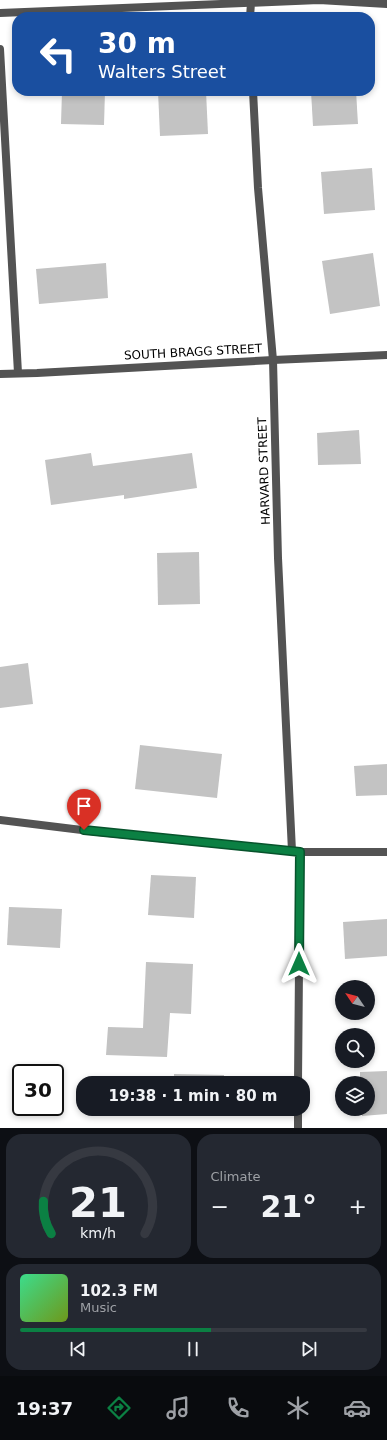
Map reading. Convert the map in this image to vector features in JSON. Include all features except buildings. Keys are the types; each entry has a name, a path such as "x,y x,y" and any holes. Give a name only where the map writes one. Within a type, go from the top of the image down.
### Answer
{"street":[{"path":"16,12 145,4 251,3 319,0 387,4"},
{"path":"250,12 251,3"},
{"path":"0,13 12,12"},
{"path":"0,49 18,373"},
{"name":"HARVARD STREET","path":"253,96 258,188 273,360 279,566 296,852 298,1076"},
{"name":"SOUTH BRAGG STREET","path":"0,374 37,374 387,355"},
{"path":"0,820 98,832 296,852 387,852"},
{"path":"298,1116 298,1128"}],"route":[{"path":"84,830 300,852 299,964"}]}
